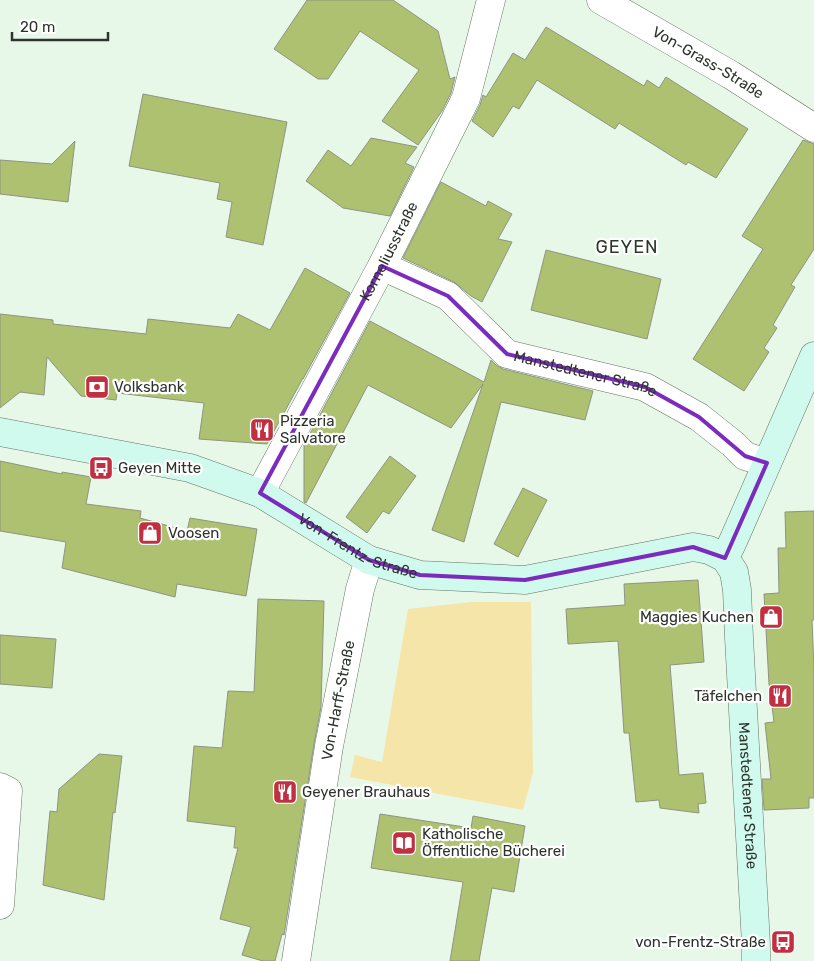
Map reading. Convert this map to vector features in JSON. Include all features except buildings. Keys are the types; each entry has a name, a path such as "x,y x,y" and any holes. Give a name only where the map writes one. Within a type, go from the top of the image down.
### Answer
{"street":[{"name":"Korneliusstraße","path":"260,493 382,266 466,98 491,0"},
{"name":"Von-Grass-Straße","path":"601,0 731,75 814,128"},
{"name":"Manstedtener Straße","path":"382,266 448,296 507,354 644,387 699,417 745,456 768,463"},
{"path":"725,558 814,356"},
{"name":"Von-Frentz-Straße","path":"0,432 190,468 260,493 370,560 420,576 525,580 693,547 709,550 725,558"},
{"name":"Manstedtener Straße","path":"725,558 734,572 737,590 756,961"},
{"name":"Von-Harff-Straße","path":"296,961 329,746 360,589 370,560"},
{"path":"0,787 8,791 0,905"}],"highlighted area":[{"path":"382,266 448,296 507,354 645,387 699,417 745,456 767,463 725,558 693,547 525,580 420,575 369,560 260,493"}],"shaded area":[{"path":"471,602 531,602 533,773 523,810 350,777 355,755 382,762 408,609"}],"place":[{"name":"Volksbank","path":"97,387"},
{"name":"Pizzeria Salvatore","path":"262,430"},
{"name":"Geyen Mitte","path":"101,468"},
{"name":"Voosen","path":"150,533"},
{"name":"Maggies Kuchen","path":"771,617"},
{"name":"Täfelchen","path":"780,696"},
{"name":"Geyener Brauhaus","path":"285,792"},
{"name":"Katholische Öffentliche Bücherei","path":"404,843"},
{"name":"von-Frentz-Straße","path":"783,942"}],"district":[{"name":"GEYEN","path":"627,247"}]}
